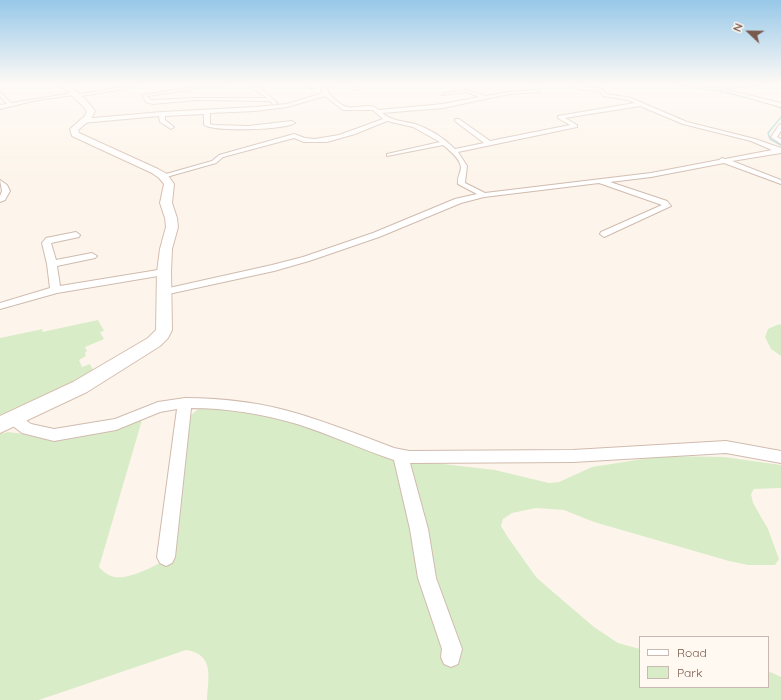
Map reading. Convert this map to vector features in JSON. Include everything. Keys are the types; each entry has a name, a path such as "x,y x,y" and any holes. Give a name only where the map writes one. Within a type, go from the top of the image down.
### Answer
{"street":[{"path":"0,425 80,387 154,342 164,330 164,272 166,249 172,226 166,203 169,184 163,176 75,134 74,129 88,117"},
{"path":"82,121 132,117"},
{"path":"162,117 162,121 171,127"},
{"path":"207,117 207,125 209,126 251,127 292,123"},
{"path":"293,117 292,123 294,136"},
{"path":"382,117 385,120"},
{"path":"453,151 575,126 560,117 562,117"},
{"path":"670,117 685,123 753,140 780,149"},
{"path":"251,127 254,118"},
{"path":"163,176 214,162 221,156 294,136 312,140 331,138 349,134 385,120 416,126 431,133 453,151 463,163 464,168 461,175 461,181 484,195"},
{"path":"457,120 490,144"},
{"path":"780,149 774,137 781,126"},
{"path":"389,155 444,143"},
{"path":"164,292 274,268 306,259 376,235 458,201 484,195 651,175 780,149"},
{"path":"722,160 781,182"},
{"path":"599,181 667,205 666,207 604,234"},
{"path":"0,182 7,191 0,200"},
{"path":"55,290 52,264 46,243 47,241 76,235"},
{"path":"52,264 92,256"},
{"path":"0,306 55,290 104,280 164,272"},
{"path":"14,419 27,429 54,434 116,424 158,407 185,403 206,403 258,410 298,419 409,457 573,456 726,447 781,456"},
{"path":"166,556 185,403"},
{"path":"400,455 419,529 427,578 452,649 451,657"}],"green space":[{"path":"98,320 104,331 100,332 104,339 85,347 87,351 85,353 86,356 79,360 82,367 90,364 94,372 0,420 0,338 43,329 42,332"},
{"path":"779,324 781,325 781,356 771,349 765,337 768,329"},
{"path":"205,407 227,409 293,422 408,460 495,470 549,483 559,482 592,467 662,456 724,457 781,465 781,488 754,489 751,494 753,503 768,529 779,559 775,565 748,565 729,561 594,522 564,510 536,508 512,513 503,519 501,526 536,577 594,627 618,643 639,649 639,688 769,688 769,671 781,677 781,700 207,700 208,668 206,662 202,656 195,652 186,650 39,700 0,700 0,434 8,432 49,437 141,418 142,420 99,567 108,575 121,577 144,571 171,556 190,416 198,409"}],"waterway":[{"path":"781,117 768,133 770,139 781,145"}]}
